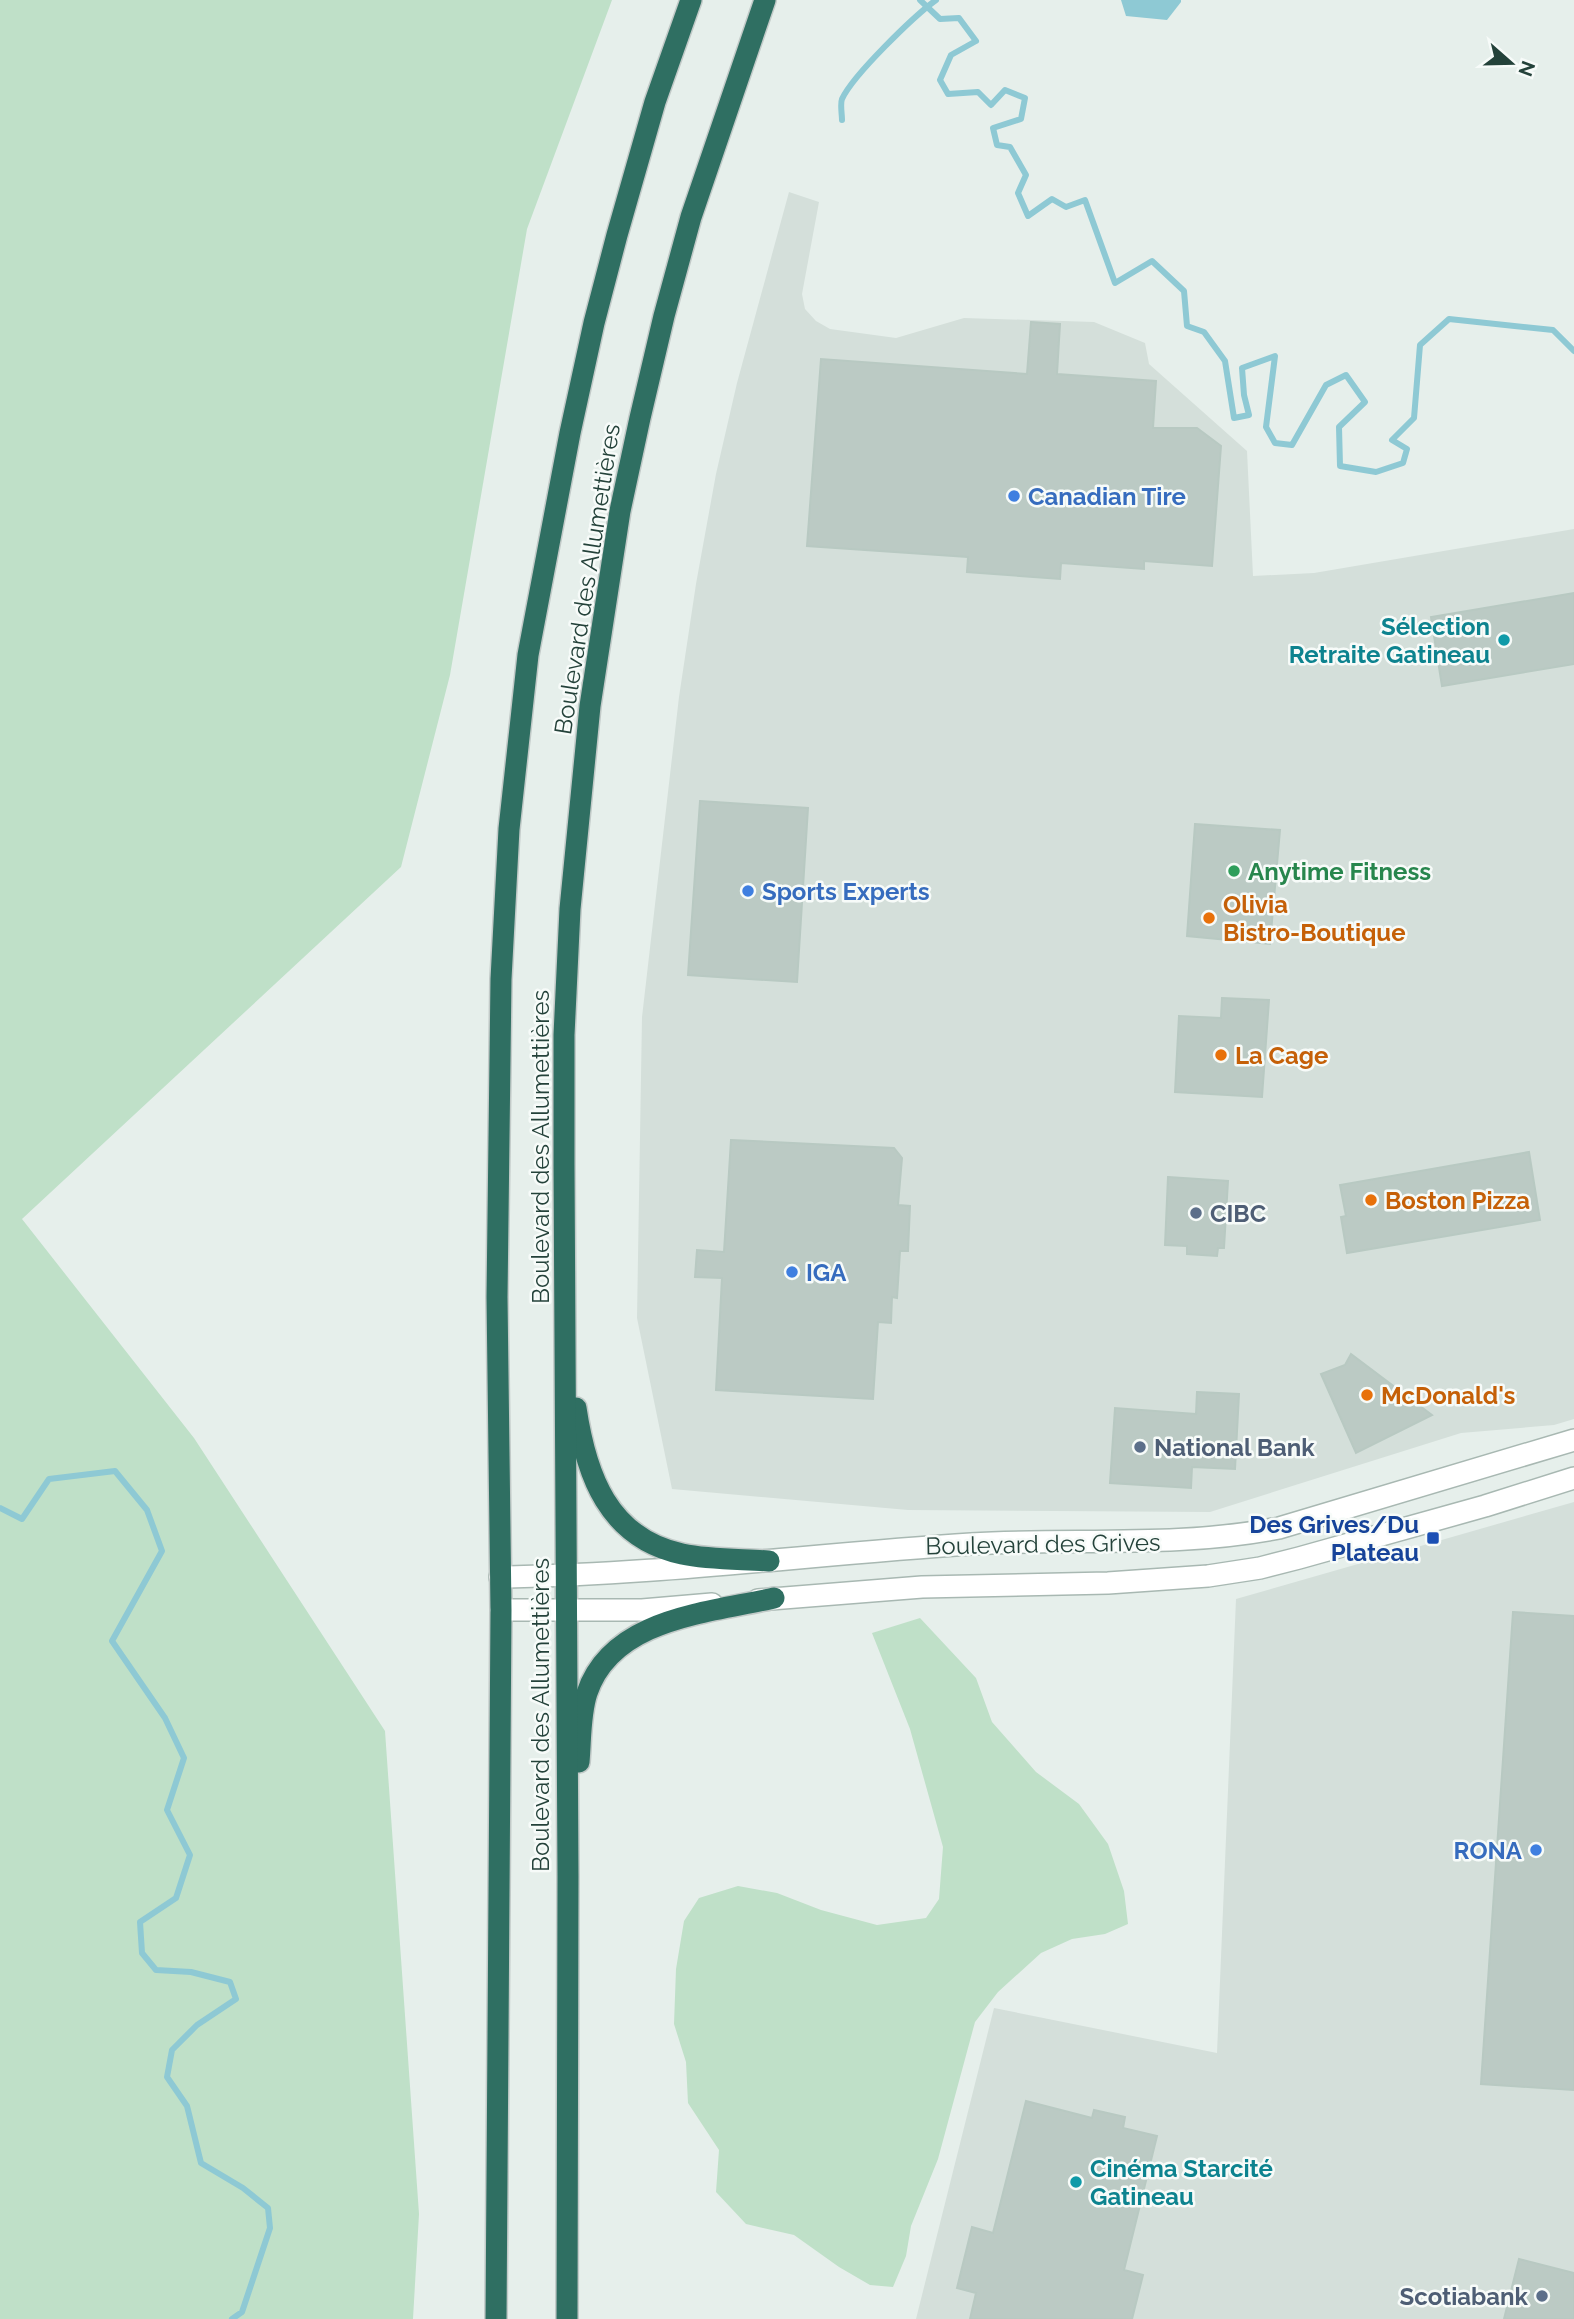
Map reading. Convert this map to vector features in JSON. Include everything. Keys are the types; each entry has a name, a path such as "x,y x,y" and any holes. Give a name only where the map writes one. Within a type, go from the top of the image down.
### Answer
{"highway":[{"name":"Boulevard des Allumettières","path":"496,2319 501,1610 497,1297 501,979 510,817 527,668 548,544 594,324 655,102 691,0"},
{"name":"Boulevard des Allumettières","path":"567,2319 564,1035 570,909 590,706 620,511 664,316 691,217 765,0"},
{"path":"566,1341 587,1465 597,1489 610,1509 642,1539 657,1547 684,1555 769,1561"},
{"path":"568,1876 584,1705 594,1677 604,1661 618,1647 654,1626 774,1598"}],"street":[{"name":"Boulevard des Grives","path":"500,1577 565,1577 979,1544 1161,1542 1247,1534 1279,1528 1574,1440"},
{"name":"Boulevard des Grives","path":"501,1610 642,1610 922,1587 1108,1584 1208,1576 1260,1568 1299,1558 1485,1507 1574,1478"}],"shaded area":[{"path":"789,192 819,202 802,294 805,309 816,321 830,329 896,338 964,318 1094,322 1145,343 1149,364 1247,451 1253,576 1314,573 1574,529 1574,1419 1554,1425 1461,1433 1210,1512 908,1510 672,1489 637,1318 642,1017 679,697 696,584 716,474 737,383"},
{"path":"1574,1502 1574,2319 916,2319 994,2008 1217,2053 1236,1599"}],"green space":[{"path":"0,0 612,0 527,229 450,675 401,867 22,1219 194,1438 385,1731 419,2214 413,2319 0,2319"},
{"path":"920,1618 976,1678 992,1722 1036,1772 1079,1804 1108,1844 1124,1891 1128,1924 1105,1934 1072,1939 1041,1953 998,1992 975,2022 938,2159 911,2226 906,2256 893,2287 870,2285 794,2235 746,2224 716,2192 719,2150 688,2103 686,2062 674,2024 676,1969 684,1921 699,1898 738,1886 777,1893 821,1910 877,1925 926,1918 939,1899 943,1847 910,1729 872,1633"}],"water":[{"path":"1121,0 1181,2 1167,20 1126,16"}],"building":[{"name":"Canadian Tire","path":"1031,322 1060,324 1057,374 1156,381 1153,428 1197,428 1221,446 1212,566 1144,561 1144,569 1061,563 1060,579 967,572 968,557 807,546 821,359 1027,374"},
{"name":"Sélection Retraite Gatineau","path":"1574,593 1574,664 1442,686 1431,617"},
{"name":"Sports Experts","path":"700,801 808,808 797,982 688,975"},
{"name":"Anytime Fitness","path":"1195,824 1280,830 1270,944 1187,936"},
{"name":"La Cage","path":"1222,998 1269,1000 1262,1097 1175,1092 1179,1016 1221,1018"},
{"name":"IGA","path":"731,1140 894,1148 902,1158 898,1205 910,1206 908,1251 900,1251 897,1298 892,1297 891,1323 878,1322 873,1399 716,1390 722,1278 695,1277 697,1250 724,1252"},
{"path":"1529,1152 1540,1220 1347,1253 1341,1217 1346,1216 1340,1185"},
{"name":"CIBC","path":"1168,1177 1228,1181 1224,1248 1218,1248 1217,1256 1187,1254 1187,1246 1165,1245"},
{"name":"McDonald's","path":"1351,1354 1432,1415 1356,1453 1321,1374 1345,1365"},
{"path":"1197,1392 1239,1394 1235,1469 1192,1467 1191,1488 1110,1483 1115,1408 1196,1414"},
{"name":"RONA","path":"1513,1612 1574,1616 1574,2090 1481,2084"},
{"name":"Cinéma Starcité Gatineau","path":"1026,2101 1092,2118 1094,2110 1125,2117 1123,2128 1157,2136 1124,2270 1143,2275 1132,2319 970,2319 976,2293 957,2288 972,2227 993,2233"},
{"name":"Scotiabank","path":"1519,2259 1574,2273 1574,2319 1504,2319"}],"waterway":[{"path":"920,0 940,19 959,18 976,41 951,55 940,80 948,94 978,92 991,105 1005,90 1025,98 1021,119 993,128 997,145 1010,147 1026,175 1018,193 1028,216 1052,199 1066,207 1085,200 1115,283 1152,261 1184,291 1187,326 1204,332 1225,361 1234,418 1249,415 1242,368 1275,356 1266,427 1275,443 1292,445 1326,385 1346,375 1365,402 1339,427 1340,466 1376,472 1403,463 1407,449 1392,440 1414,418 1420,345 1449,319 1553,330 1574,351"},
{"path":"842,120 842,99 858,76 899,32 936,0"},
{"path":"0,1508 22,1519 49,1479 115,1471 147,1510 162,1551 112,1641 165,1718 184,1758 167,1810 190,1855 176,1898 140,1922 142,1953 156,1970 191,1972 230,1982 236,1999 197,2025 172,2050 167,2077 187,2106 201,2163 243,2188 268,2208 270,2228 242,2312 232,2319"}],"place":[{"name":"Canadian Tire","path":"1014,496"},
{"name":"Sélection Retraite Gatineau","path":"1504,640"},
{"name":"Anytime Fitness","path":"1234,871"},
{"name":"Sports Experts","path":"748,891"},
{"name":"Olivia Bistro-Boutique","path":"1209,918"},
{"name":"La Cage","path":"1221,1055"},
{"name":"Boston Pizza","path":"1371,1200"},
{"name":"CIBC","path":"1196,1213"},
{"name":"IGA","path":"792,1272"},
{"name":"McDonald's","path":"1367,1395"},
{"name":"National Bank","path":"1140,1447"},
{"name":"Des Grives/Du Plateau","path":"1433,1538"},
{"name":"RONA","path":"1536,1850"},
{"name":"Cinéma Starcité Gatineau","path":"1076,2182"},
{"name":"Scotiabank","path":"1542,2296"}]}
